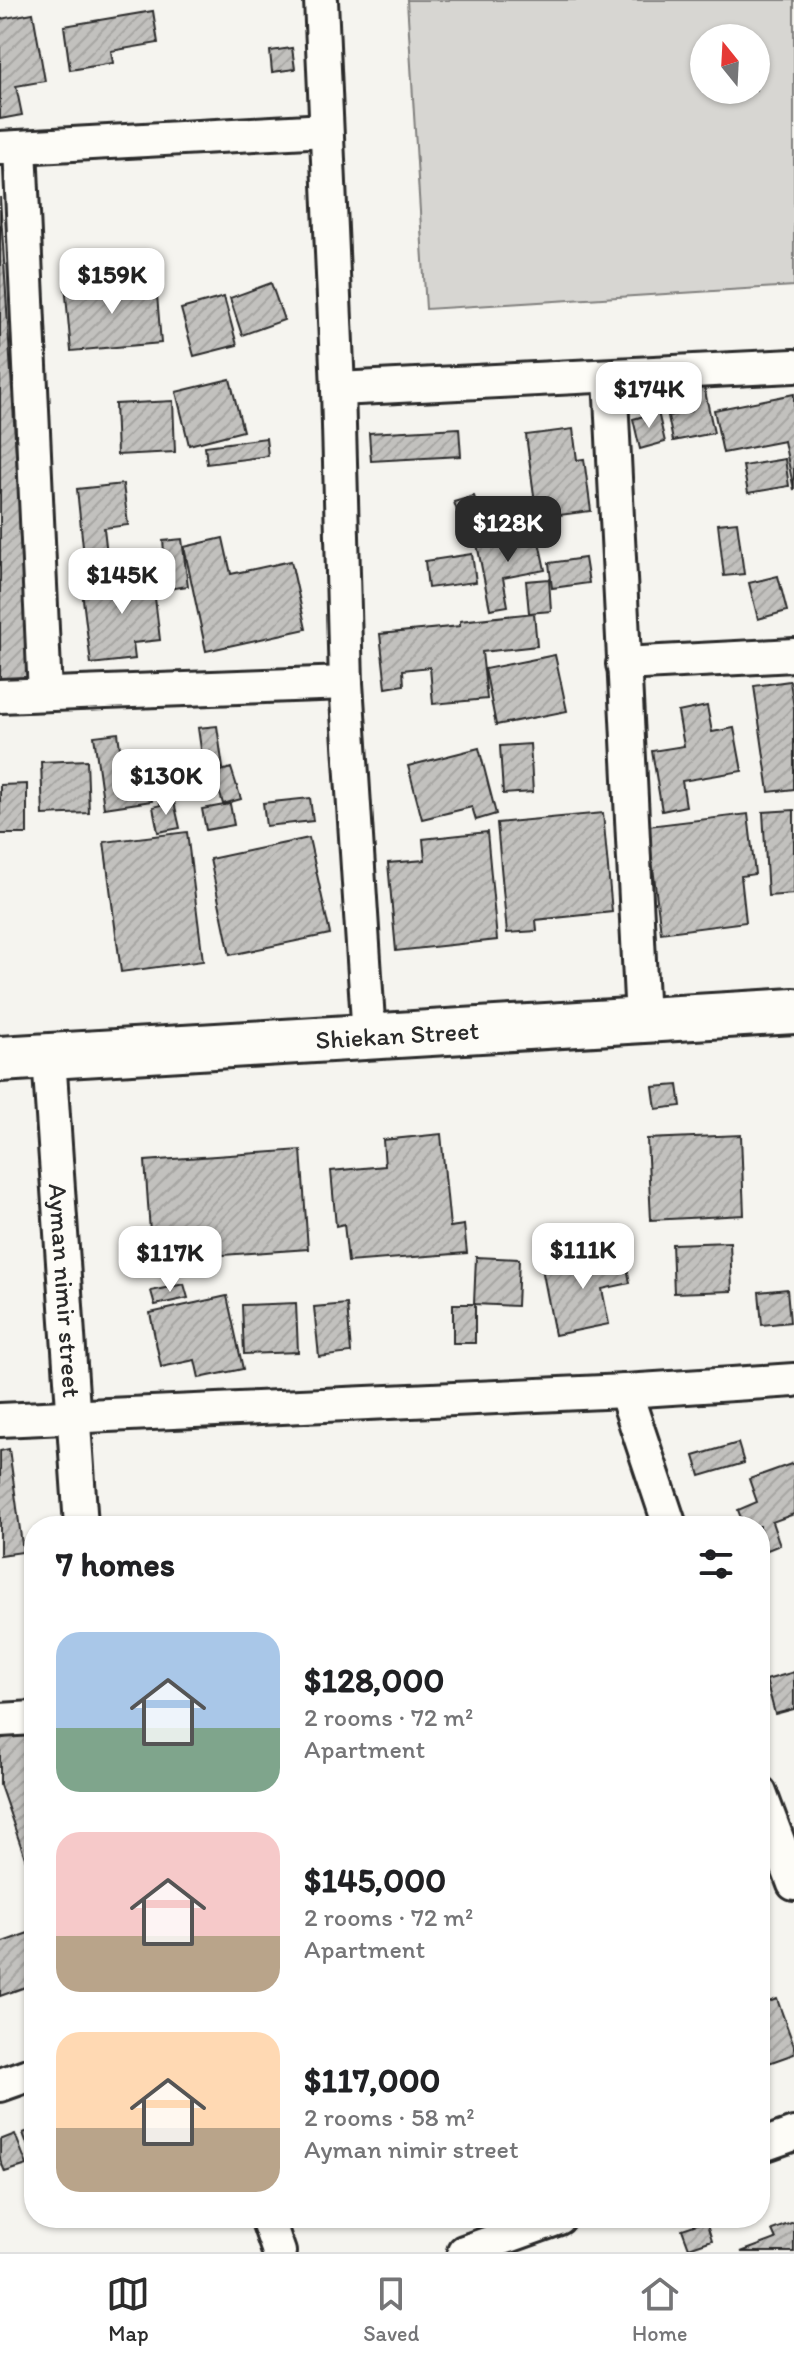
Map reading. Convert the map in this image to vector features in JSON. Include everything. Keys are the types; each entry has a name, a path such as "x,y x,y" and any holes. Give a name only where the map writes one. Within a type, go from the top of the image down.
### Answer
{"street":[{"path":"321,0 338,389 346,683 369,1037"},
{"path":"45,694 10,147 326,130"},
{"path":"338,389 794,366"},
{"path":"610,377 642,1020"},
{"path":"623,664 794,655"},
{"path":"0,696 346,683"},
{"name":"Shiekan Street","path":"0,1059 794,1011"},
{"name":"Ayman nimir street","path":"49,1057 80,1516"},
{"path":"0,1420 625,1391 794,1380"},
{"path":"625,1391 667,1516"},
{"path":"0,1720 24,1719"},
{"path":"775,1822 794,1884"},
{"path":"0,2085 24,2077"},
{"path":"770,2142 794,2134"},
{"path":"271,2228 279,2252"},
{"path":"464,2252 531,2228"}],"shaded area":[{"path":"407,0 794,0 794,286 426,309"}],"building":[{"path":"153,11 158,43 111,51 113,63 70,70 64,26"},
{"path":"33,13 45,81 16,86 22,115 0,119 0,19"},
{"path":"292,48 295,69 272,72 270,51"},
{"path":"0,197 30,677 0,679"},
{"path":"94,281 95,288 156,283 161,343 71,351 65,284"},
{"path":"271,283 284,320 242,335 230,298"},
{"path":"224,297 237,345 194,356 181,309"},
{"path":"230,379 243,431 189,445 176,392"},
{"path":"703,382 714,433 673,441 668,416 691,411 686,385"},
{"path":"794,394 794,490 784,441 723,453 714,410"},
{"path":"173,401 175,452 117,455 115,404"},
{"path":"658,412 665,442 640,449 633,419"},
{"path":"459,428 461,456 371,461 369,433"},
{"path":"573,429 577,460 584,459 591,511 537,518 526,435"},
{"path":"266,438 268,456 207,464 205,446"},
{"path":"785,459 789,486 748,493 743,466"},
{"path":"123,484 128,525 104,528 108,563 85,566 77,489"},
{"path":"474,496 483,522 463,529 454,502"},
{"path":"737,522 744,574 724,576 718,524"},
{"path":"537,532 545,570 503,578 508,606 490,609 477,544"},
{"path":"223,538 231,574 291,561 306,629 206,651 184,547"},
{"path":"182,539 188,586 168,589 163,541"},
{"path":"472,554 476,582 428,588 425,561"},
{"path":"585,558 589,583 552,588 549,563"},
{"path":"151,564 160,640 133,643 135,659 91,664 82,591 123,586 121,567"},
{"path":"778,576 787,611 758,619 749,583"},
{"path":"549,579 551,611 529,613 526,581"},
{"path":"534,613 537,646 482,652 487,699 433,704 430,667 403,670 404,685 386,688 380,634 460,626 460,621"},
{"path":"555,655 567,711 496,725 485,669"},
{"path":"790,681 794,708 794,789 769,792 754,686"},
{"path":"707,706 712,732 734,728 742,771 682,781 686,806 662,811 652,751 684,746 678,712"},
{"path":"217,726 223,768 204,770 198,728"},
{"path":"118,733 122,764 147,761 152,801 104,808 94,736"},
{"path":"530,744 533,792 503,794 500,746"},
{"path":"479,748 496,814 476,820 472,807 422,819 408,766"},
{"path":"169,757 181,796 160,803 148,763"},
{"path":"87,760 89,813 43,815 41,762"},
{"path":"231,768 241,799 223,804 214,773"},
{"path":"27,784 27,834 0,834 0,785"},
{"path":"310,798 313,821 266,826 263,803"},
{"path":"174,802 180,828 158,832 153,807"},
{"path":"230,804 234,825 206,830 202,809"},
{"path":"794,810 794,894 768,896 763,812"},
{"path":"603,813 612,912 536,920 537,931 507,933 497,823"},
{"path":"748,814 755,874 741,876 746,922 661,933 648,826"},
{"path":"187,832 203,961 121,972 104,842"},
{"path":"487,832 497,940 396,951 388,863 425,860 423,839"},
{"path":"309,838 330,934 230,955 210,859"},
{"path":"678,1085 681,1106 656,1109 653,1087"},
{"path":"441,1134 450,1227 464,1225 467,1253 348,1262 344,1224 336,1226 331,1171 385,1166 383,1140"},
{"path":"741,1135 744,1215 651,1220 647,1139"},
{"path":"301,1150 308,1249 152,1260 145,1161"},
{"path":"730,1242 732,1291 674,1293 672,1244"},
{"path":"624,1251 630,1283 602,1289 609,1324 555,1335 542,1268"},
{"path":"476,1257 519,1259 517,1306 474,1304"},
{"path":"184,1284 188,1298 155,1305 151,1291"},
{"path":"787,1289 790,1322 762,1325 759,1292"},
{"path":"227,1296 243,1369 199,1378 195,1360 161,1367 150,1313"},
{"path":"296,1303 298,1352 244,1354 242,1305"},
{"path":"347,1304 351,1353 319,1357 314,1307"},
{"path":"453,1304 475,1304 475,1343 453,1343"},
{"path":"738,1443 744,1463 700,1476 694,1456"},
{"path":"9,1449 23,1552 0,1555 0,1451"},
{"path":"794,1463 794,1514 772,1522 780,1545 770,1549 770,1516 740,1516 738,1510 757,1502 749,1479"},
{"path":"794,1672 794,1709 775,1714 770,1679"},
{"path":"24,1731 24,1855 0,1785 0,1739"},
{"path":"24,1935 24,1988 0,1996 0,1943"},
{"path":"777,1999 794,2054 770,2062 770,2001"},
{"path":"15,2134 24,2166 5,2172 0,2159 0,2140"},
{"path":"794,2222 794,2252 741,2252 776,2239 772,2230"},
{"path":"708,2228 712,2240 689,2248 682,2229"}]}
